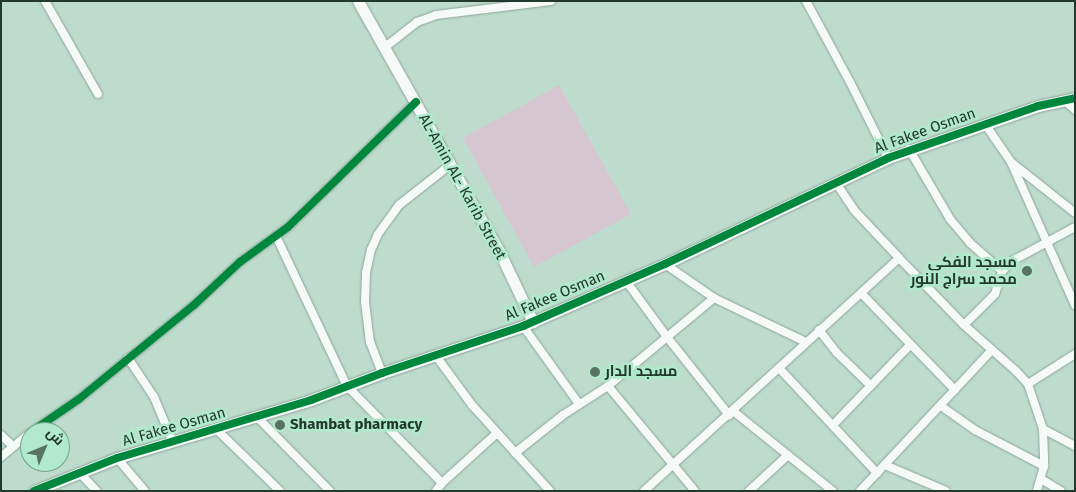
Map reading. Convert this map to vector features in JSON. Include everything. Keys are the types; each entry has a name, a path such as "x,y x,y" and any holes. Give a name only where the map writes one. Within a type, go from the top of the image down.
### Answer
{"street":[{"path":"45,1 98,94"},
{"path":"384,48 417,22 436,15 551,1"},
{"path":"806,1 850,82 888,158"},
{"name":"AL-Amin AL- Karib Street","path":"360,2 499,251 528,324"},
{"path":"1069,99 1075,110"},
{"name":"Al Fakee Osman","path":"42,489 79,472 117,458 256,416 528,324 665,264 909,149 1038,106 1069,99"},
{"path":"44,422 79,398 199,300 240,262 304,213 416,102"},
{"path":"984,124 1011,162 1075,305"},
{"path":"909,149 950,219 970,243 1002,272"},
{"path":"1011,162 1075,213"},
{"path":"382,373 370,342 365,302 366,273 371,250 378,234 399,206 450,165"},
{"path":"836,183 854,210 898,258 964,325 1028,384 1043,429 1044,466 1037,491"},
{"path":"964,325 995,294 1002,272 1014,260 1075,227"},
{"path":"276,236 346,386 442,483"},
{"path":"644,491 898,258"},
{"path":"665,264 714,298 806,342"},
{"path":"626,281 667,337 731,413 833,491"},
{"path":"861,293 955,390"},
{"path":"515,453 579,404 608,386 714,298"},
{"path":"528,324 579,404"},
{"path":"819,330 837,353 871,386"},
{"path":"833,425 910,345"},
{"path":"860,491 992,350"},
{"path":"1028,384 1075,354"},
{"path":"436,356 497,433 550,491"},
{"path":"128,358 154,397 172,440"},
{"path":"779,368 877,473"},
{"path":"608,386 696,491"},
{"path":"941,406 975,430 1044,466"},
{"path":"256,416 330,491"},
{"path":"216,429 280,491"},
{"path":"1043,429 1075,446"},
{"path":"436,491 442,483 497,433"},
{"path":"1,434 13,446"},
{"path":"1,457 20,440"},
{"path":"749,491 788,455"},
{"path":"117,458 145,491"},
{"path":"885,465 946,491"},
{"path":"79,472 97,491"},
{"path":"1041,479 1061,491"}],"shaded area":[{"path":"559,85 631,214 534,267 463,138"}],"cycle path":[{"path":"34,491 117,458 311,400 382,373 523,326 665,264 888,158 1038,106 1075,98"},
{"path":"46,422 79,399 194,305 240,262 288,227 416,102"}],"place":[{"name":"مسجد الفكي محمد سراج النور","path":"1027,271"},
{"name":"مسجد الدار","path":"595,372"},
{"name":"Shambat pharmacy","path":"280,425"}]}
